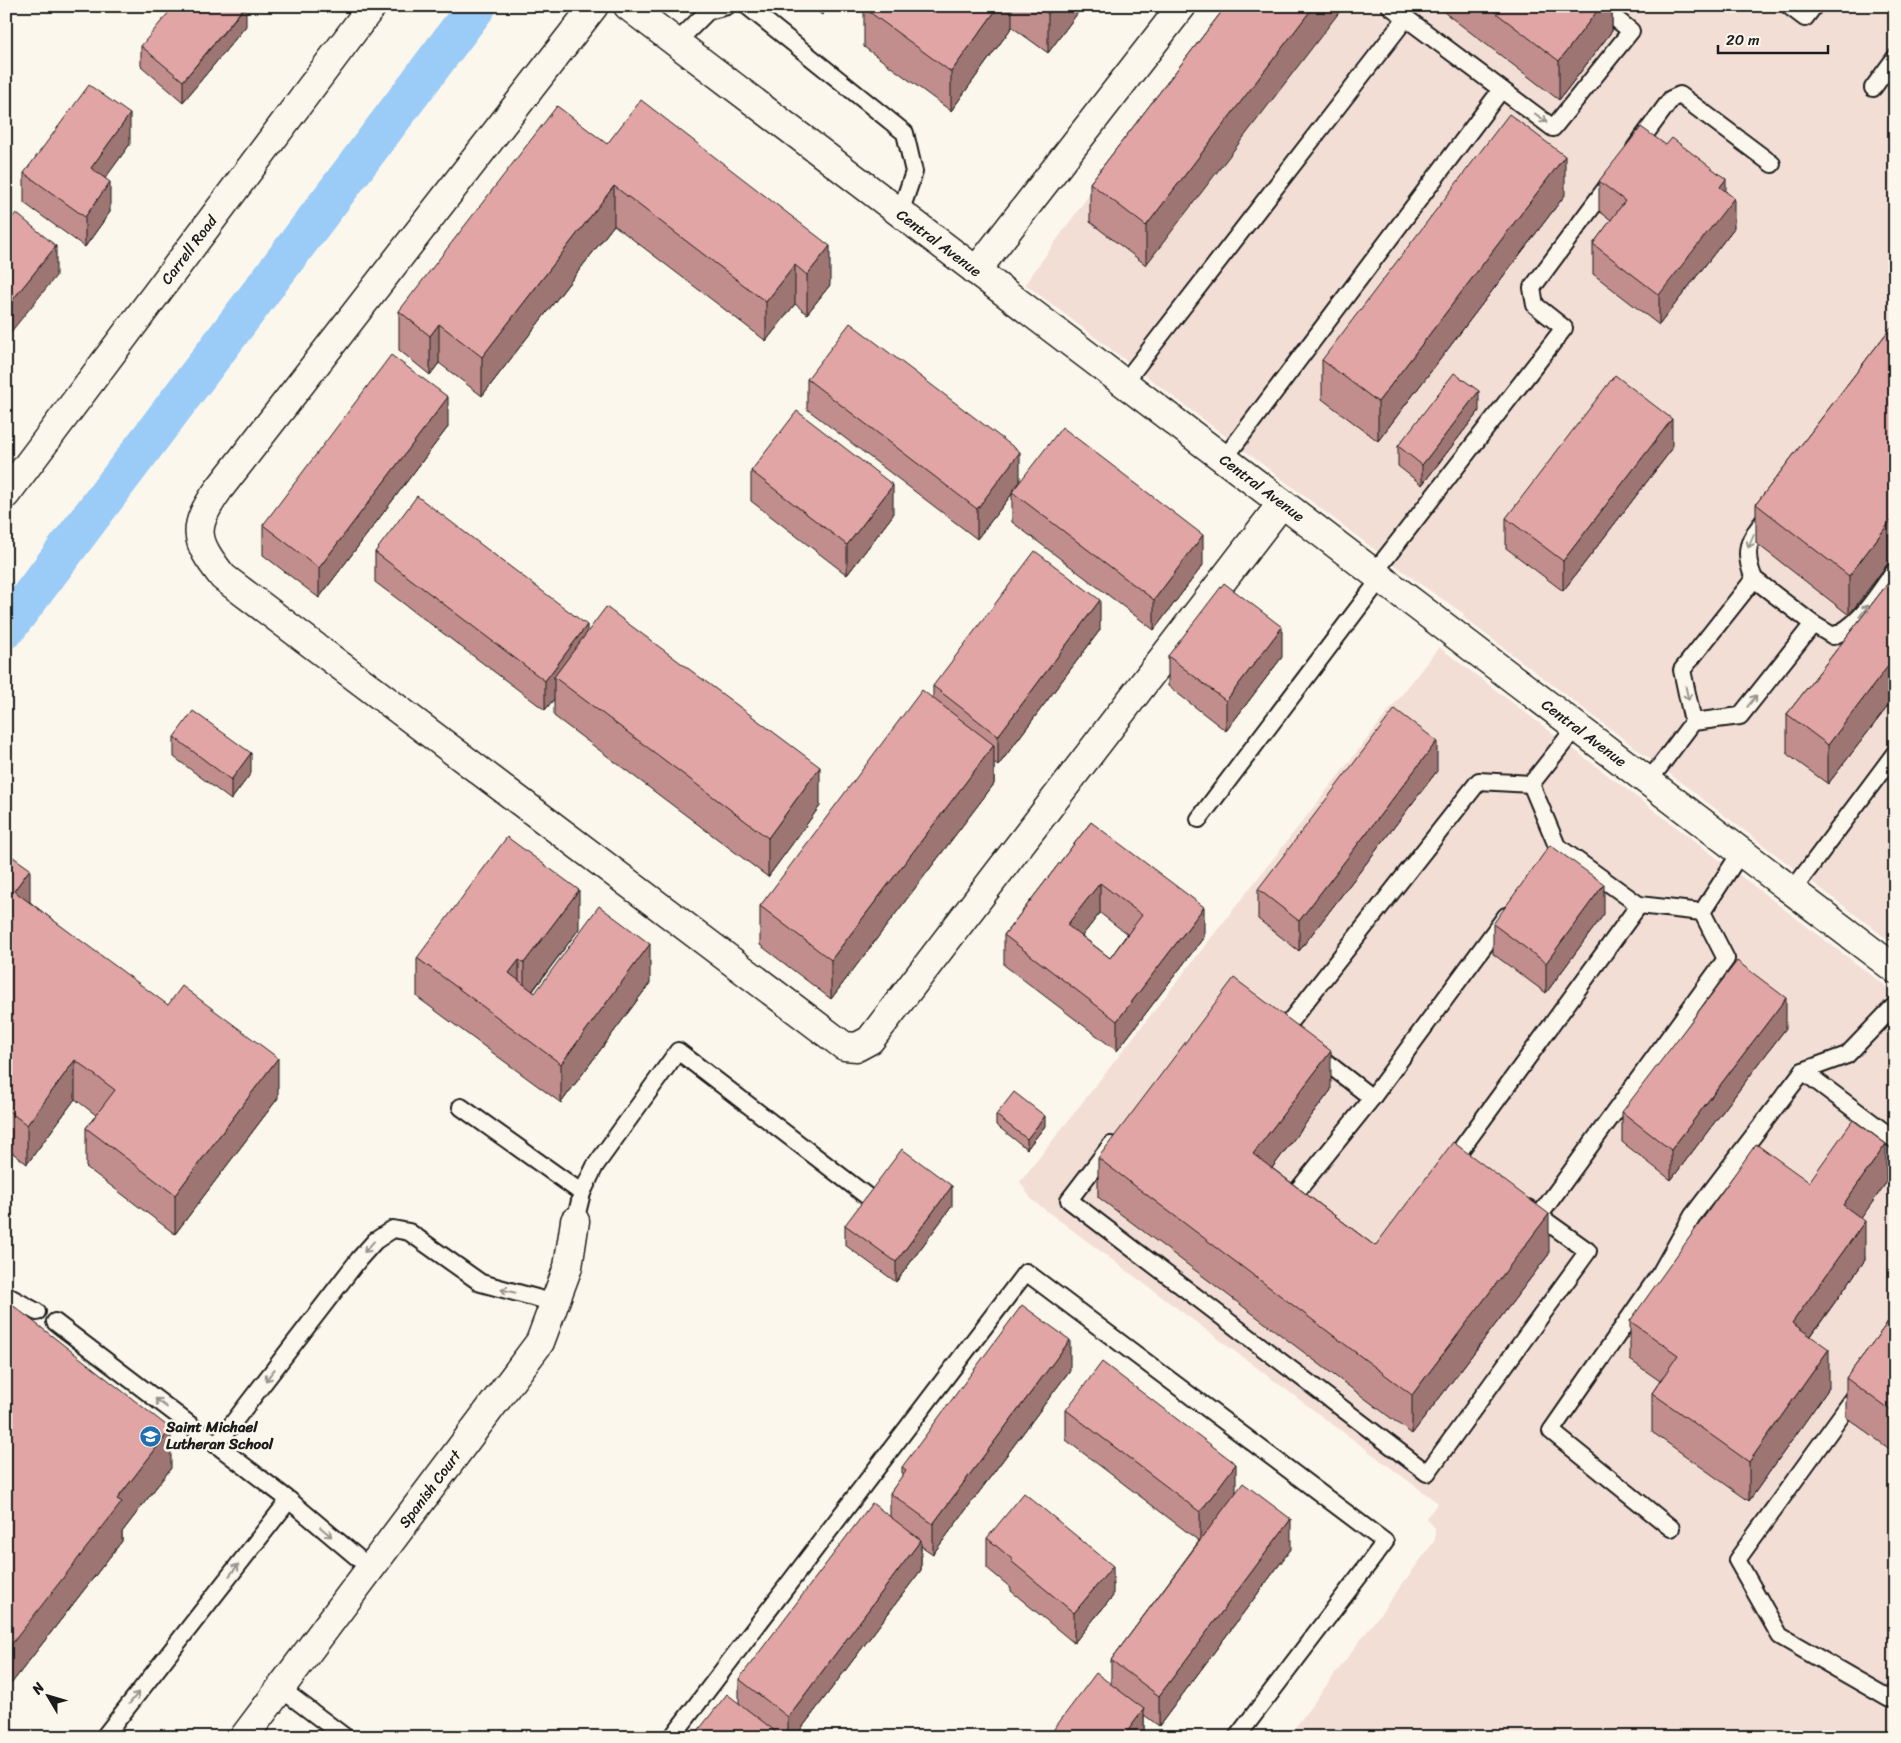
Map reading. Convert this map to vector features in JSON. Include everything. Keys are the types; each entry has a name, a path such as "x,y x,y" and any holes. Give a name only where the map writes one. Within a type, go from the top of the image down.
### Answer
{"street":[{"name":"Carrell Road","path":"6,494 372,6"},
{"path":"594,6 219,489 204,510 198,535 208,558 223,577 844,1046 857,1047 870,1040 1282,503"},
{"name":"Central Avenue","path":"628,6 1895,969"},
{"path":"976,271 1182,6"},
{"name":"Spanish Court","path":"244,1737 540,1342 568,1267 575,1221"}],"lane":[{"path":"676,42 708,11 727,6"},
{"path":"747,6 905,133 914,172 900,213"},
{"path":"1390,6 1553,128 1631,30 1600,6"},
{"path":"1789,6 1805,18 1814,6"},
{"path":"1124,383 1406,18"},
{"path":"1873,88 1895,58"},
{"path":"1224,459 1501,90"},
{"path":"1199,819 1377,576 1564,328 1536,305 1532,288 1671,99 1680,95 1772,164"},
{"path":"1775,505 1752,537 1747,551 1748,564 1754,579 1813,624 1832,636 1843,632 1854,624 1895,571"},
{"path":"1693,722 1682,670 1754,579"},
{"path":"1648,782 1693,722 1740,716 1813,624"},
{"path":"1531,784 1576,727"},
{"path":"1792,891 1895,753"},
{"path":"1284,1029 1479,781 1531,784"},
{"path":"1531,784 1557,846 1639,905 1702,912"},
{"path":"1545,862 1557,846"},
{"path":"1702,912 1741,852"},
{"path":"1304,1211 1290,1200 1372,1098 1516,901"},
{"path":"1444,1171 1639,905"},
{"path":"1540,1216 1726,959 1702,912"},
{"path":"1671,1528 1551,1431 1661,1272 1693,1215 1803,1072 1847,1055 1895,1005"},
{"path":"1270,1018 1372,1098"},
{"path":"575,1221 582,1193 595,1166 678,1051 868,1197"},
{"path":"1803,1072 1895,1140"},
{"path":"461,1107 582,1193"},
{"path":"1123,1130 1069,1200 1427,1472 1588,1251 1517,1199"},
{"path":"1456,1156 1471,1166"},
{"path":"216,1445 359,1259 375,1241 393,1229 409,1232 481,1283 555,1303"},
{"path":"672,1737 1026,1272 1385,1542 1237,1737"},
{"path":"6,1295 37,1312"},
{"path":"55,1322 289,1500 370,1568"},
{"path":"1866,1382 1737,1560 1780,1636 1888,1698 1895,1692"},
{"path":"104,1737 289,1500"},
{"path":"280,1688 345,1737"}],"shaded area":[{"path":"1225,6 1895,6 1895,945 1463,617 1464,614 1416,581 1025,284"},
{"path":"1439,647 1895,993 1895,1737 1288,1737 1433,1543 1435,1528 1426,1518 1438,1503 1032,1200 1020,1182"}],"building":[{"path":"174,6 245,6 183,81 141,46"},
{"path":"865,6 999,6 951,72 864,8"},
{"path":"1037,6 1054,6 1048,14"},
{"path":"1226,6 1314,6 1146,226 1090,183"},
{"path":"1487,6 1601,6 1559,61"},
{"path":"89,85 130,114 91,168 110,182 85,217 24,173"},
{"path":"1895,93 1895,103 1890,99"},
{"path":"641,100 830,246 807,275 795,265 766,302 614,186 482,357 439,324 430,336 399,311 557,106 607,144"},
{"path":"1509,114 1565,156 1378,402 1322,360"},
{"path":"1641,127 1666,145 1672,138 1726,179 1720,187 1734,198 1659,295 1593,244 1625,201 1599,181"},
{"path":"16,213 56,246 6,308 6,225"},
{"path":"1895,322 1895,515 1849,576 1756,504"},
{"path":"850,323 1020,452 977,509 807,379"},
{"path":"391,355 448,397 319,568 263,525"},
{"path":"1454,373 1479,391 1422,465 1398,446"},
{"path":"1615,375 1672,419 1563,561 1506,518"},
{"path":"797,411 893,485 847,545 751,471"},
{"path":"1062,427 1203,535 1154,600 1012,492"},
{"path":"417,496 587,625 545,681 375,552"},
{"path":"1035,551 1100,600 998,736 933,686"},
{"path":"1895,574 1895,657 1828,745 1787,714"},
{"path":"1224,583 1282,627 1226,701 1168,656"},
{"path":"606,607 820,767 768,838 554,677"},
{"path":"922,690 994,745 831,960 760,906"},
{"path":"1395,709 1437,741 1299,921 1258,889"},
{"path":"193,711 251,753 231,780 174,737"},
{"path":"1091,822 1204,907 1117,1021 1004,935","holes":["1100,883 1142,915 1110,958 1067,925"]},
{"path":"507,837 579,890 524,963 519,960 509,973 535,993 599,906 650,944 561,1064 417,958"},
{"path":"1550,845 1604,884 1546,963 1493,924"},
{"path":"6,852 30,869 14,891 168,1005 182,986 278,1058 175,1195 86,1128 115,1090 75,1060 27,1125 6,1109"},
{"path":"1737,961 1786,998 1671,1150 1622,1112"},
{"path":"1234,978 1331,1051 1253,1154 1375,1246 1453,1142 1549,1214 1412,1395 1098,1158"},
{"path":"1014,1092 1045,1116 1027,1139 996,1115"},
{"path":"1853,1120 1886,1144 1843,1205 1865,1221 1792,1323 1829,1349 1749,1462 1652,1393 1678,1355 1630,1321 1756,1144 1809,1182"},
{"path":"902,1149 952,1186 896,1262 845,1225"},
{"path":"6,1300 171,1429 117,1499 122,1502 11,1645 6,1641"},
{"path":"1022,1305 1070,1340 933,1524 890,1493 906,1470 902,1467"},
{"path":"1895,1313 1895,1414 1846,1378"},
{"path":"1102,1362 1236,1464 1200,1512 1066,1410"},
{"path":"1243,1483 1291,1519 1159,1696 1111,1660"},
{"path":"1024,1493 1113,1566 1074,1613 1011,1561 1013,1560 987,1538"},
{"path":"872,1503 921,1540 788,1717 739,1679"},
{"path":"1096,1673 1144,1709 1123,1737 1048,1737"},
{"path":"727,1694 775,1731 770,1737 693,1737"}],"waterway":[{"path":"6,629 477,6"}],"place":[{"name":"Saint Michael Lutheran School","path":"150,1436"}]}
